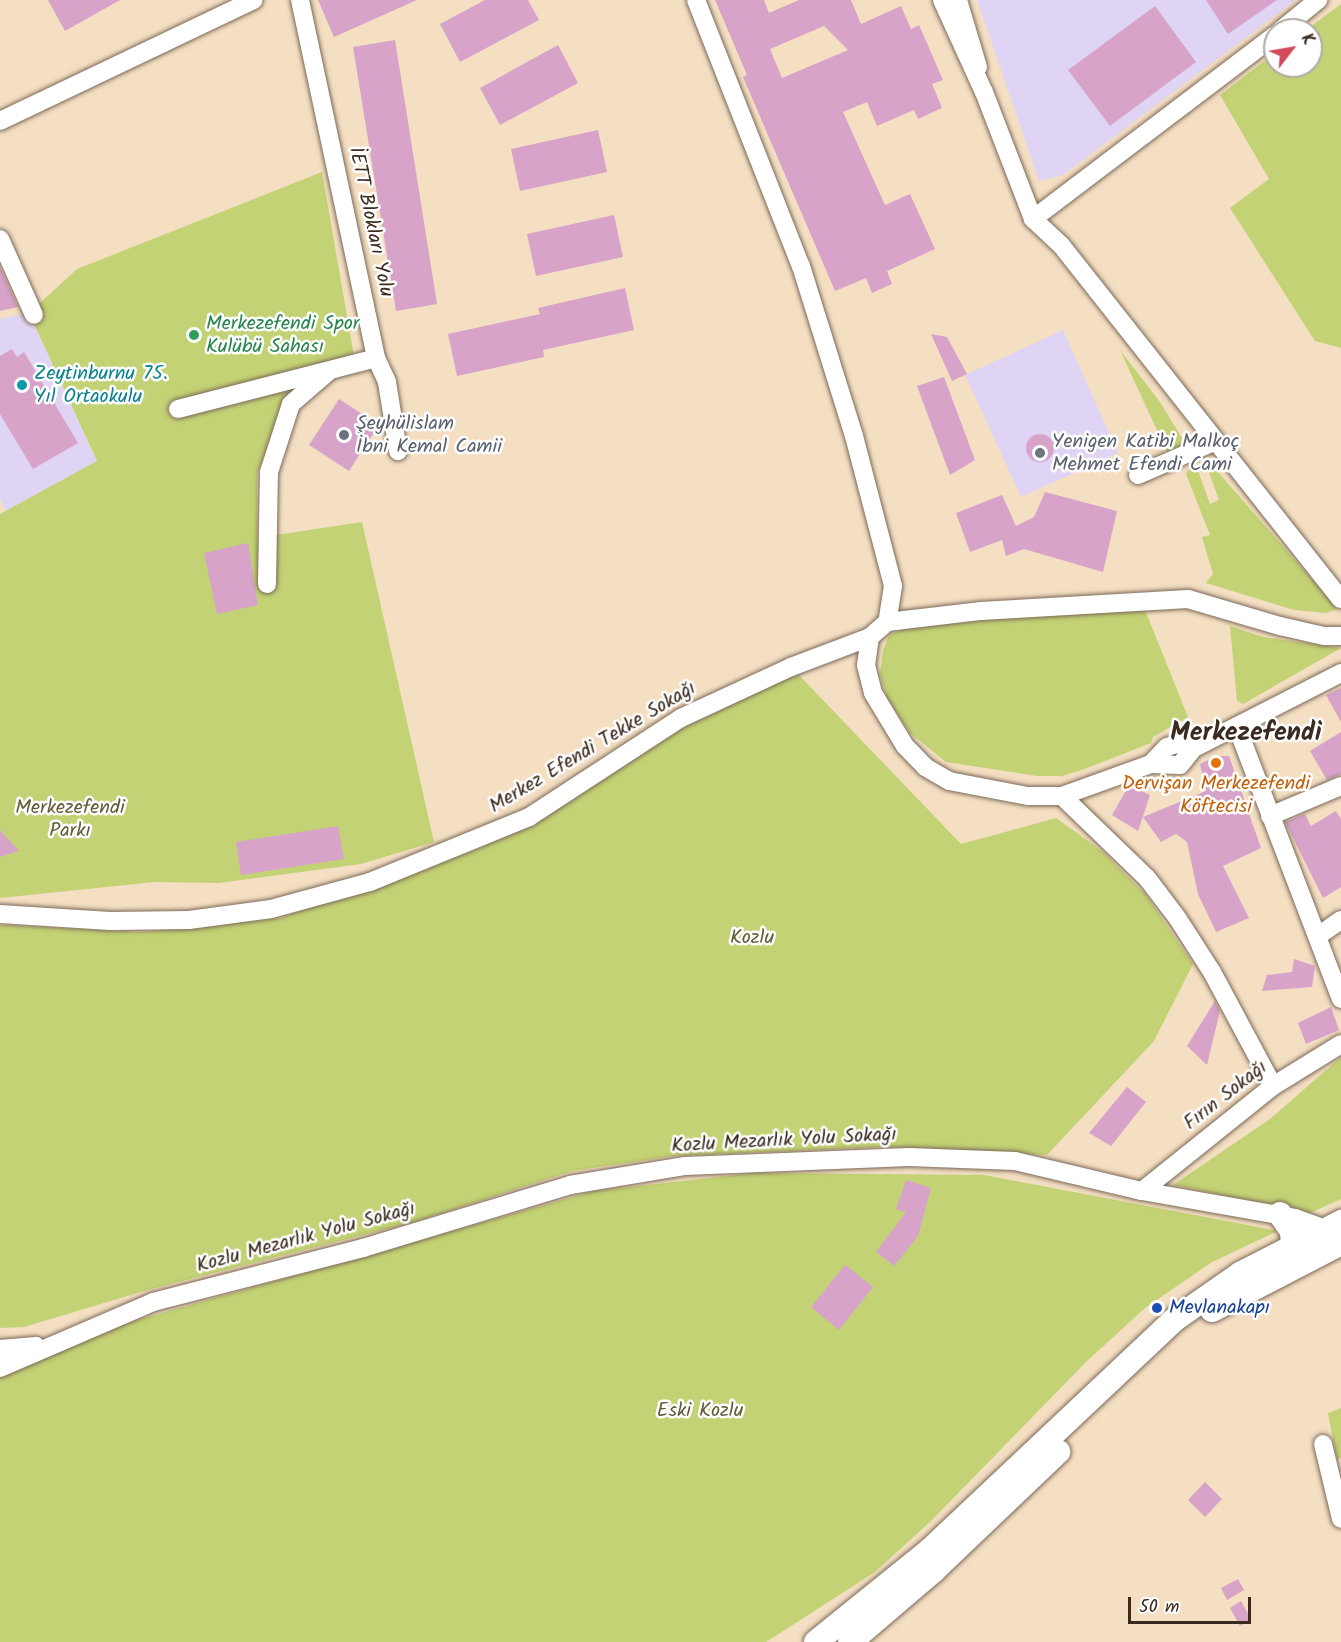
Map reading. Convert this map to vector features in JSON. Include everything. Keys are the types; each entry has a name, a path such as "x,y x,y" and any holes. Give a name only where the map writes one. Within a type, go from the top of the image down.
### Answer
{"main road":[{"path":"1280,1215 1292,1232 1293,1246"},
{"path":"816,1642 913,1565 1174,1320 1240,1274 1293,1246 1337,1233"},
{"path":"850,1642 973,1535 1181,1334 1337,1233"}],"street":[{"path":"0,121 254,0"},
{"name":"İETT Blokları Yolu","path":"300,0 376,358 387,382 398,451"},
{"path":"696,0 801,266 851,425 892,586 887,622 981,611 1188,599 1280,626 1324,636 1341,636"},
{"path":"942,0 984,92 1033,219 1061,245 1341,599"},
{"path":"957,0 972,38 984,92"},
{"path":"1296,18 1318,0"},
{"path":"1033,219 1263,44"},
{"path":"0,238 34,315"},
{"path":"178,409 376,358"},
{"path":"267,584 269,472 291,404 328,372"},
{"path":"1138,475 1216,441"},
{"name":"Merkez Efendi Tekke Sokağı","path":"0,914 110,921 189,920 271,909 369,882 529,817 681,718 791,667 870,637 887,622"},
{"path":"870,637 866,665 873,693 905,746 925,767 949,781 1028,796 1062,796 1151,764 1180,765 1194,748 1341,673"},
{"path":"1237,727 1341,999"},
{"path":"1270,816 1341,786"},
{"path":"1062,796 1147,878 1178,919 1212,972 1273,1086"},
{"path":"1318,936 1341,920"},
{"name":"Fırın Sokağı","path":"1142,1191 1273,1086 1341,1044"},
{"name":"Kozlu Mezarlık Yolu Sokağı","path":"46,1345 153,1302 363,1248 570,1185 685,1166 909,1157 1015,1161 1142,1191 1280,1215 1337,1233"},
{"path":"0,1349 46,1345"},
{"path":"0,1368 46,1345"},
{"path":"1323,1444 1341,1519"}],"shaded area":[{"path":"977,0 1296,0 1272,18 1263,18 1263,25 1063,175 1039,181"},
{"path":"29,313 97,462 5,511 0,499 0,319"},
{"path":"1063,330 1118,453 1021,497 965,375"}],"green space":[{"path":"1341,4 1341,348 1315,341 1230,208 1269,179 1220,95 1263,62 1263,78 1323,78 1322,18"},
{"name":"Merkezefendi Parkı","path":"322,172 354,356 288,395 257,474 257,538 362,522 434,842 361,864 219,883 155,882 0,898 0,514 97,461 29,313 77,269"},
{"path":"1120,350 1160,402 1185,443 1167,452"},
{"path":"1203,455 1338,609 1326,613 1294,610 1206,583 1213,574 1202,537 1210,535 1186,474 1194,460 1210,504 1219,500"},
{"path":"1143,605 1188,717 1153,737 1151,743 1082,770 1062,776 1037,776 946,762 910,733 887,698 880,674 883,651 889,635 906,628"},
{"path":"1230,626 1263,637 1341,648 1243,704 1237,701"},
{"name":"Kozlu","path":"797,673 961,844 1056,818 1103,852 1146,895 1193,964 1154,1041 1047,1155 880,1147 674,1156 572,1171 414,1222 151,1289 24,1327 0,1328 0,925 143,932 281,918 481,848 560,806 681,729"},
{"path":"1341,1057 1341,1199 1310,1213 1173,1185 1270,1119"},
{"name":"Eski Kozlu","path":"754,1173 984,1175 1278,1231 1212,1262 1145,1308 1086,1362 931,1521 875,1572 766,1642 0,1642 0,1377 52,1344 594,1191"},
{"path":"1341,1408 1341,1458 1337,1460 1328,1413"}],"building":[{"path":"48,0 120,0 65,31"},
{"path":"318,0 417,0 334,37"},
{"path":"485,0 528,0 539,20 460,62 440,24"},
{"path":"715,0 764,0 769,13 799,0 851,0 861,24 901,6 911,29 919,25 943,80 932,84 942,108 918,119 914,110 877,126 867,102 843,112 885,205 910,194 935,249 887,271 892,284 872,293 866,278 835,291 743,77 747,75","holes":["824,26 848,50 782,78 770,49"]},
{"path":"1206,0 1277,0 1228,34"},
{"path":"1155,6 1196,62 1110,126 1068,70"},
{"path":"395,40 437,304 396,311 353,47"},
{"path":"558,45 578,83 500,125 480,88"},
{"path":"598,130 607,172 520,191 511,149"},
{"path":"614,215 623,257 536,276 527,234"},
{"path":"0,267 18,307 0,311"},
{"path":"625,288 634,330 543,350 544,357 457,376 448,334 540,314 538,308"},
{"path":"931,334 947,337 967,374 952,381"},
{"name":"Zeytinburnu 75. Yıl Ortaokulu","path":"12,349 17,357 24,352 78,443 33,469 0,414 0,356"},
{"path":"944,377 975,460 950,475 917,386"},
{"name":"Şeyhülislam İbni Kemal Camii","path":"339,399 379,425 349,471 309,445"},
{"name":"Yenigen Katibi Malkoç Mehmet Efendi Cami","path":"1040,434 1050,438 1054,448 1050,458 1040,462 1030,458 1026,448 1030,438"},
{"path":"1045,492 1117,511 1103,572 1024,549 1006,556 1002,540 970,552 956,513 1002,495 1016,526 1034,517"},
{"path":"248,543 258,605 217,614 204,553"},
{"path":"1341,688 1341,722 1326,695"},
{"path":"1341,732 1341,774 1327,780 1310,751"},
{"path":"1216,756 1229,756 1261,848 1223,866 1249,918 1216,932 1198,894 1187,842 1176,834 1161,842 1143,817 1206,791 1200,764"},
{"path":"1129,785 1150,795 1138,831 1112,815"},
{"path":"1336,811 1341,819 1341,887 1323,898 1285,822 1305,814 1311,826"},
{"path":"338,826 344,859 241,875 236,842"},
{"path":"0,830 19,851 0,857"},
{"path":"1294,959 1315,966 1312,987 1262,991 1267,975 1292,972"},
{"path":"1215,1001 1220,1011 1207,1065 1187,1046"},
{"path":"1331,1007 1339,1030 1306,1044 1298,1023"},
{"path":"1127,1087 1146,1102 1111,1146 1089,1133"},
{"path":"906,1180 931,1188 918,1236 894,1266 876,1252 906,1212 896,1209"},
{"path":"845,1265 873,1287 839,1330 811,1307"},
{"path":"1205,1482 1222,1499 1205,1517 1188,1500"},
{"path":"1238,1579 1244,1590 1227,1600 1221,1588"},
{"path":"1241,1601 1251,1619 1240,1626 1230,1608"}],"place":[{"name":"Merkezefendi Spor Kulübü Sahası","path":"194,335"},
{"name":"Zeytinburnu 75. Yıl Ortaokulu","path":"22,385"},
{"name":"Şeyhülislam İbni Kemal Camii","path":"344,435"},
{"name":"Yenigen Katibi Malkoç Mehmet Efendi Cami","path":"1040,453"},
{"name":"Dervişan Merkezefendi Köftecisi","path":"1216,763"},
{"name":"Mevlanakapı","path":"1157,1308"}],"district":[{"name":"Merkezefendi","path":"1246,734"}]}
